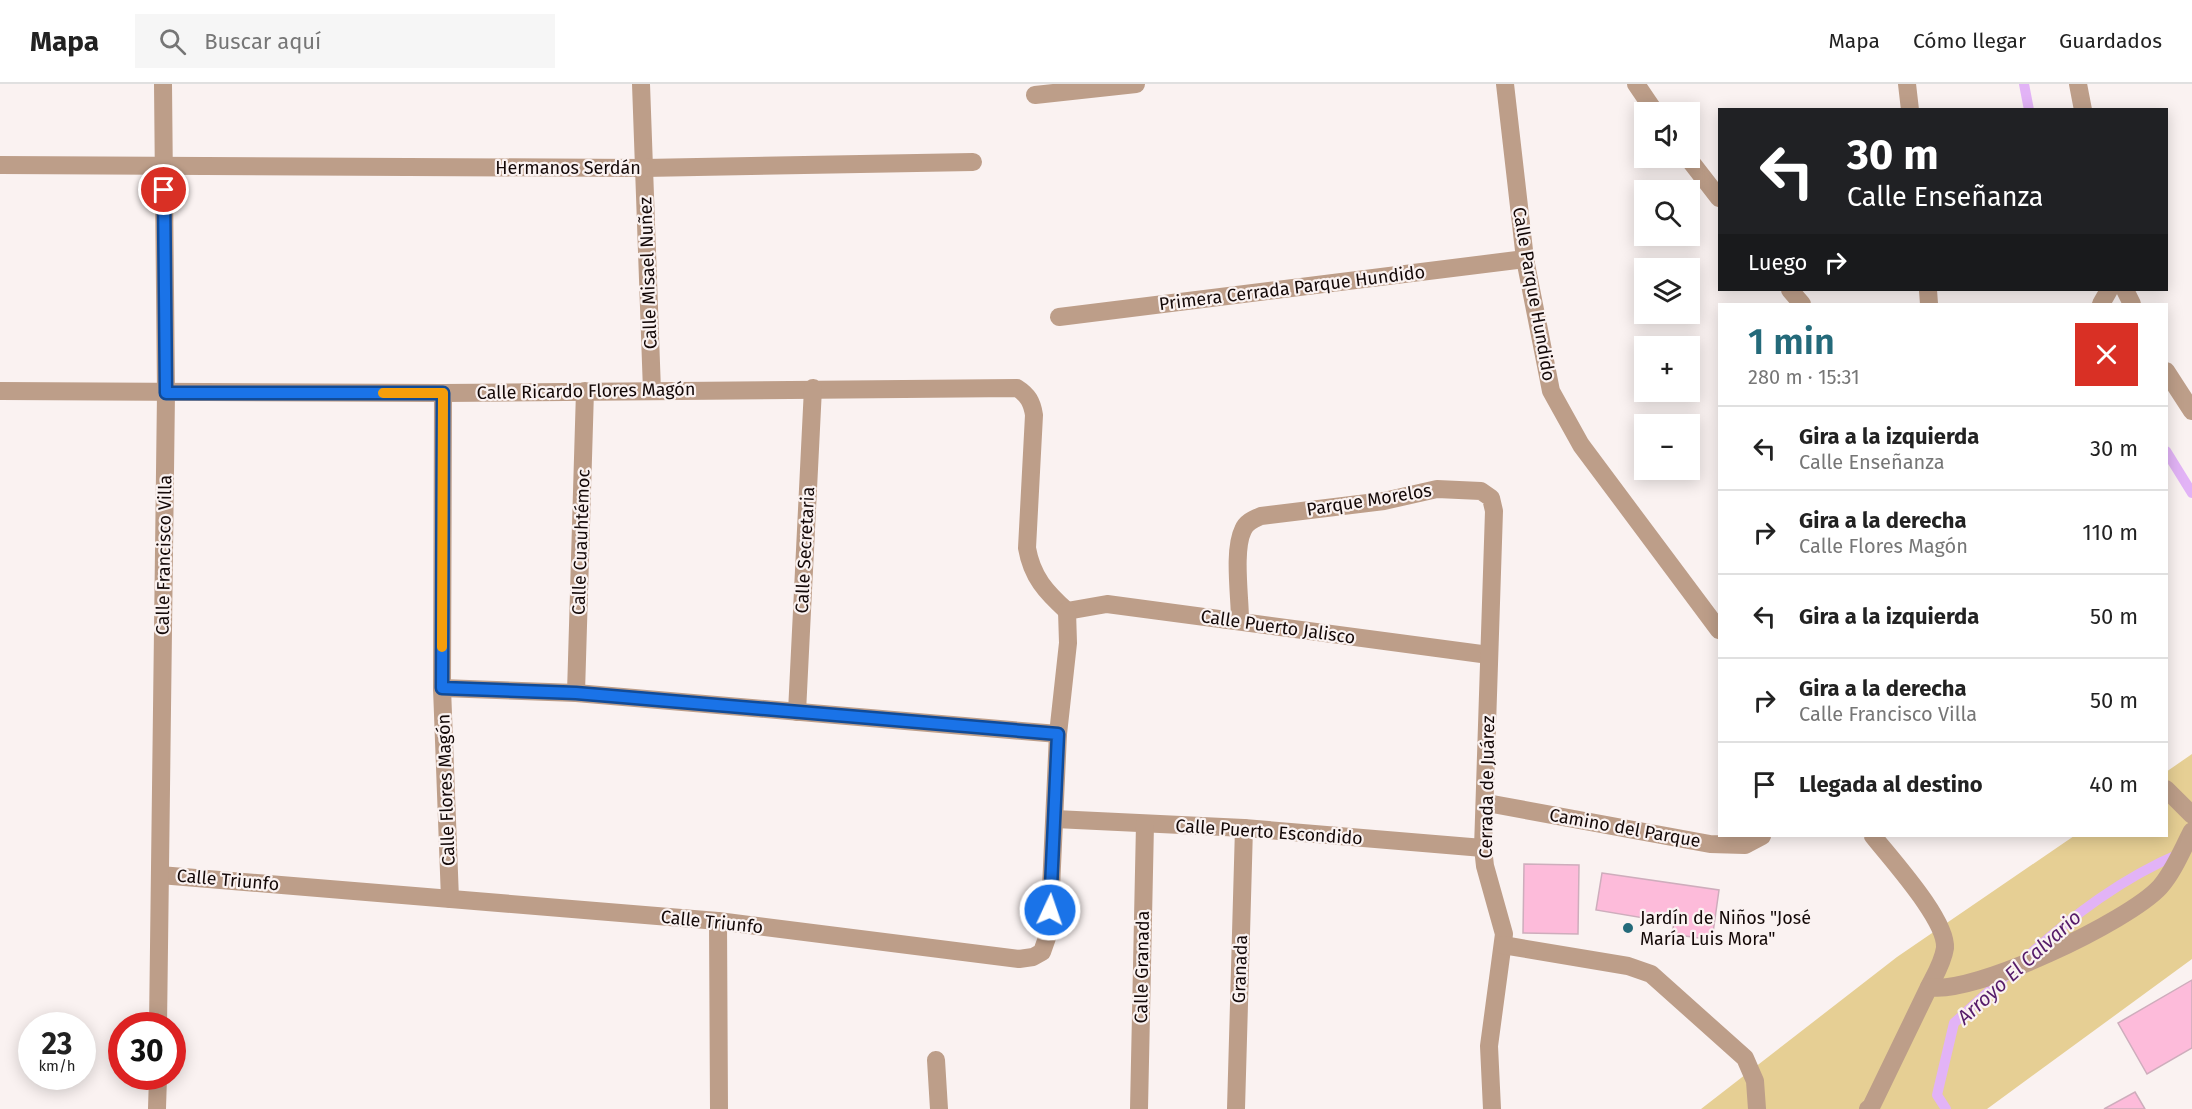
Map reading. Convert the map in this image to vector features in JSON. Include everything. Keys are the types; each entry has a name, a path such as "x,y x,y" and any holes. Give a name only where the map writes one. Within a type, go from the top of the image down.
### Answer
{"street":[{"name":"Calle Francisco Villa","path":"158,1012 166,393 164,84"},
{"name":"Calle Misael Nuñez","path":"641,84 652,391"},
{"path":"1035,95 1136,84"},
{"name":"Calle Parque Hundido","path":"1505,84 1525,260 1549,383 1566,423 1718,629"},
{"path":"1636,84 1648,102"},
{"path":"1907,84 1910,108"},
{"path":"2078,84 2083,108"},
{"name":"Hermanos Serdán","path":"0,165 644,168 973,162"},
{"path":"1696,168 1718,197"},
{"name":"Primera Cerrada Parque Hundido","path":"1059,317 1525,260"},
{"path":"1791,291 1801,303"},
{"path":"2168,374 2192,411"},
{"name":"Calle Secretaria","path":"798,712 813,388"},
{"name":"Calle Ricardo Flores Magón","path":"0,391 443,393 1017,388 1026,393 1032,404 1034,416 1029,561 1043,589 1067,611"},
{"name":"Calle Cuauhtémoc","path":"576,693 585,391"},
{"name":"Calle Flores Magón","path":"443,393 442,688 450,898"},
{"name":"Parque Morelos","path":"1240,620 1239,542 1247,524 1261,516 1384,501 1437,489 1482,491 1491,498"},
{"name":"Cerrada de Juárez","path":"1491,498 1494,511 1487,803 1483,848 1485,866 1502,921 1503,945 1489,1046 1492,1109"},
{"name":"Calle Puerto Jalisco","path":"1067,611 1107,604 1240,620 1299,632 1489,654"},
{"name":"Calle Triunfo","path":"160,875 718,921 1018,959 1033,957 1042,952 1049,932 1058,734 1068,643 1067,611"},
{"path":"442,688 576,693 1058,734"},
{"path":"2168,791 2192,815"},
{"name":"Camino del Parque","path":"1487,803 1732,846 1745,845 1760,837"},
{"name":"Calle Puerto Escondido","path":"1055,819 1244,828 1483,848"},
{"name":"Calle Granada","path":"1140,1109 1145,824"},
{"name":"Granada","path":"1236,1109 1244,828"},
{"path":"1929,987 1949,988 1966,984 2040,958 2089,934 2160,886 2192,831"},
{"path":"1870,1108 1942,961 1944,939 1930,911 1874,837"},
{"path":"718,921 719,1109"},
{"path":"1503,945 1628,966 1651,974 1745,1058 1755,1081 1757,1109"},
{"path":"936,1060 939,1109"},
{"path":"158,1090 158,1109"}],"shaded area":[{"path":"2192,754 2192,959 1987,1109 1701,1109 1897,957 2073,837 2168,837 2168,771"}],"building":[{"path":"1524,864 1579,865 1578,934 1523,933"},
{"path":"1602,873 1719,890 1712,940 1672,934 1674,923 1596,910"},
{"path":"2192,980 2192,1048 2147,1074 2118,1023"},
{"path":"2135,1092 2145,1109 2104,1109"}],"waterway":[{"name":"Arroyo El Calvario","path":"2024,84 2029,108"},
{"name":"Arroyo El Calvario","path":"2168,454 2192,493"},
{"name":"Arroyo El Calvario","path":"2026,958 2062,927 2118,886 2181,853"},
{"name":"Arroyo El Calvario","path":"1946,1109 1937,1095 1954,1023 2008,974"}],"slow traffic":[{"path":"383,393 443,393 442,647"}],"place":[{"name":"Jardín de Niños \"José María Luis Mora\"","path":"1628,928"}],"route":[{"path":"164,190 166,393 443,393 442,688 576,693 1058,734 1050,910"}]}
